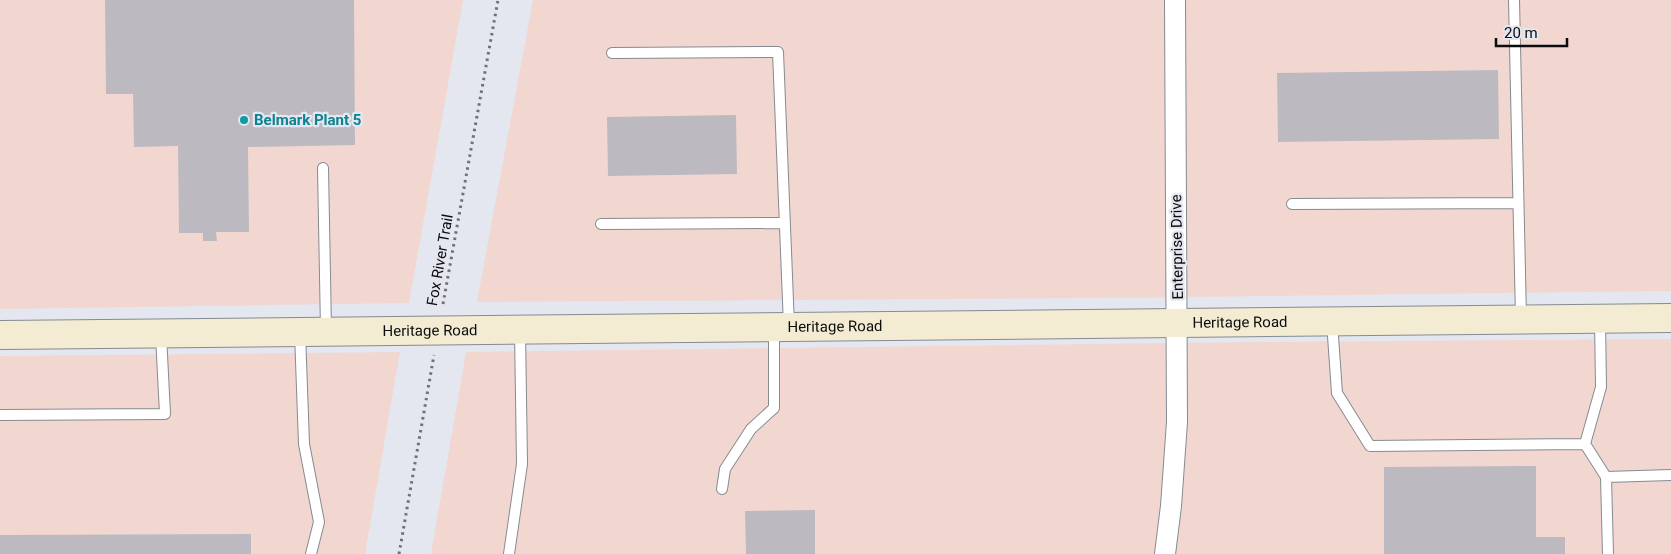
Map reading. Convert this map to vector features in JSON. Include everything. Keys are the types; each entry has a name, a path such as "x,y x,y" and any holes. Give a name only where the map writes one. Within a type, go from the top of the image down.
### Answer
{"main road":[{"name":"Heritage Road","path":"0,335 1671,318"}],"street":[{"name":"Enterprise Drive","path":"1165,554 1171,506 1177,422 1175,0"}],"lane":[{"path":"1514,0 1521,319"},
{"path":"612,53 778,52 785,223 782,327 774,408 751,429 725,469 722,489"},
{"path":"311,554 319,522 304,444 324,168"},
{"path":"1292,204 1518,203"},
{"path":"601,224 785,223"},
{"path":"1600,319 1601,387 1585,444 1606,477 1608,554"},
{"path":"1332,321 1337,393 1370,446 1585,444"},
{"path":"509,554 522,464 520,329"},
{"path":"0,416 165,414 161,333"},
{"path":"1606,477 1671,475"}],"path":[{"name":"Fox River Trail","path":"399,554 498,0"}],"shaded area":[{"path":"0,0 463,0 409,303 0,309"},
{"path":"533,0 1671,0 1671,291 1110,298 477,302"},
{"path":"1671,339 1671,554 431,554 466,352 1253,342"},
{"path":"400,352 365,554 0,554 0,356"}],"building":[{"name":"Belmark Plant 5","path":"105,0 354,0 355,145 248,147 249,232 216,232 217,241 203,241 203,233 179,233 178,146 134,147 133,94 106,94"},
{"path":"1498,70 1499,139 1278,142 1277,73"},
{"path":"736,115 737,174 608,176 607,117"},
{"path":"1536,466 1536,537 1565,537 1565,554 1384,554 1384,467"},
{"path":"815,510 815,554 746,554 745,511"},
{"path":"251,534 251,554 0,554 0,535"}],"place":[{"name":"Belmark Plant 5","path":"244,120"}]}
